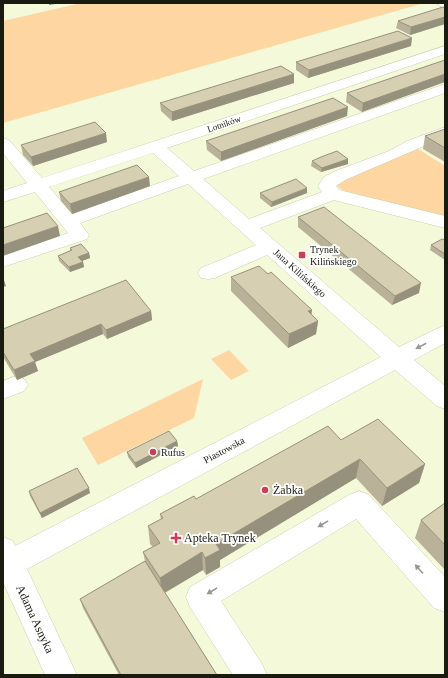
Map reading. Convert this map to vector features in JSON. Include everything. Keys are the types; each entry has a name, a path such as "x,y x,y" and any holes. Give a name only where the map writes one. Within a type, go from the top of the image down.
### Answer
{"street":[{"name":"Lotników","path":"3,197 441,54"},
{"path":"68,221 191,176 445,88"},
{"path":"332,194 327,186 330,181 339,176 445,132"},
{"path":"3,143 80,234 3,261"},
{"name":"Jana Kilińskiego","path":"156,147 191,176 445,400"},
{"path":"247,226 332,194 445,222"},
{"path":"208,273 270,246"},
{"name":"Piastowska","path":"5,560 445,333"},
{"path":"251,675 201,597 359,503 445,598"},
{"name":"Adama Asnyka","path":"5,560 61,675"}],"shaded area":[{"path":"81,3 424,3 3,123 3,21"},
{"path":"415,147 445,166 445,217 347,193 338,187 337,183"},
{"path":"229,350 249,371 231,380 211,359"},
{"path":"203,379 194,418 98,465 82,438"}],"building":[{"path":"443,7 445,8 445,17 411,27 398,21"},
{"path":"398,31 412,38 309,70 296,62"},
{"path":"445,60 445,74 363,103 347,93"},
{"path":"281,66 294,74 172,112 160,103"},
{"path":"333,98 348,107 221,152 206,141"},
{"path":"95,122 106,133 31,157 21,145"},
{"path":"445,129 445,148 425,136"},
{"path":"337,151 348,159 322,168 312,161 321,157"},
{"path":"137,165 149,177 70,204 59,192"},
{"path":"296,179 307,188 272,202 260,193"},
{"path":"324,207 421,283 395,296 298,217"},
{"path":"47,213 58,226 3,245 3,228"},
{"path":"442,239 445,240 445,254 431,245"},
{"path":"81,244 89,253 78,257 83,262 69,267 58,256 72,250 70,248"},
{"path":"259,266 268,274 271,272 312,310 308,311 318,321 289,334 231,277"},
{"path":"126,280 151,311 106,330 101,324 30,354 35,361 14,370 3,352 3,329"},
{"path":"378,419 425,464 387,488 360,459 216,544 220,550 205,558 202,552 160,578 143,552 160,543 148,526 163,518 160,514 194,496 196,499 328,426 341,440"},
{"path":"169,431 177,441 135,463 127,452"},
{"path":"77,468 89,488 40,513 29,491"},
{"path":"445,503 445,545 421,520"},
{"path":"145,561 217,675 121,675 80,599"}],"place":[{"name":"Trynek Kilińskiego","path":"302,255"},
{"name":"Rufus","path":"153,452"},
{"name":"Żabka","path":"265,490"},
{"name":"Apteka Trynek","path":"176,538"}]}
